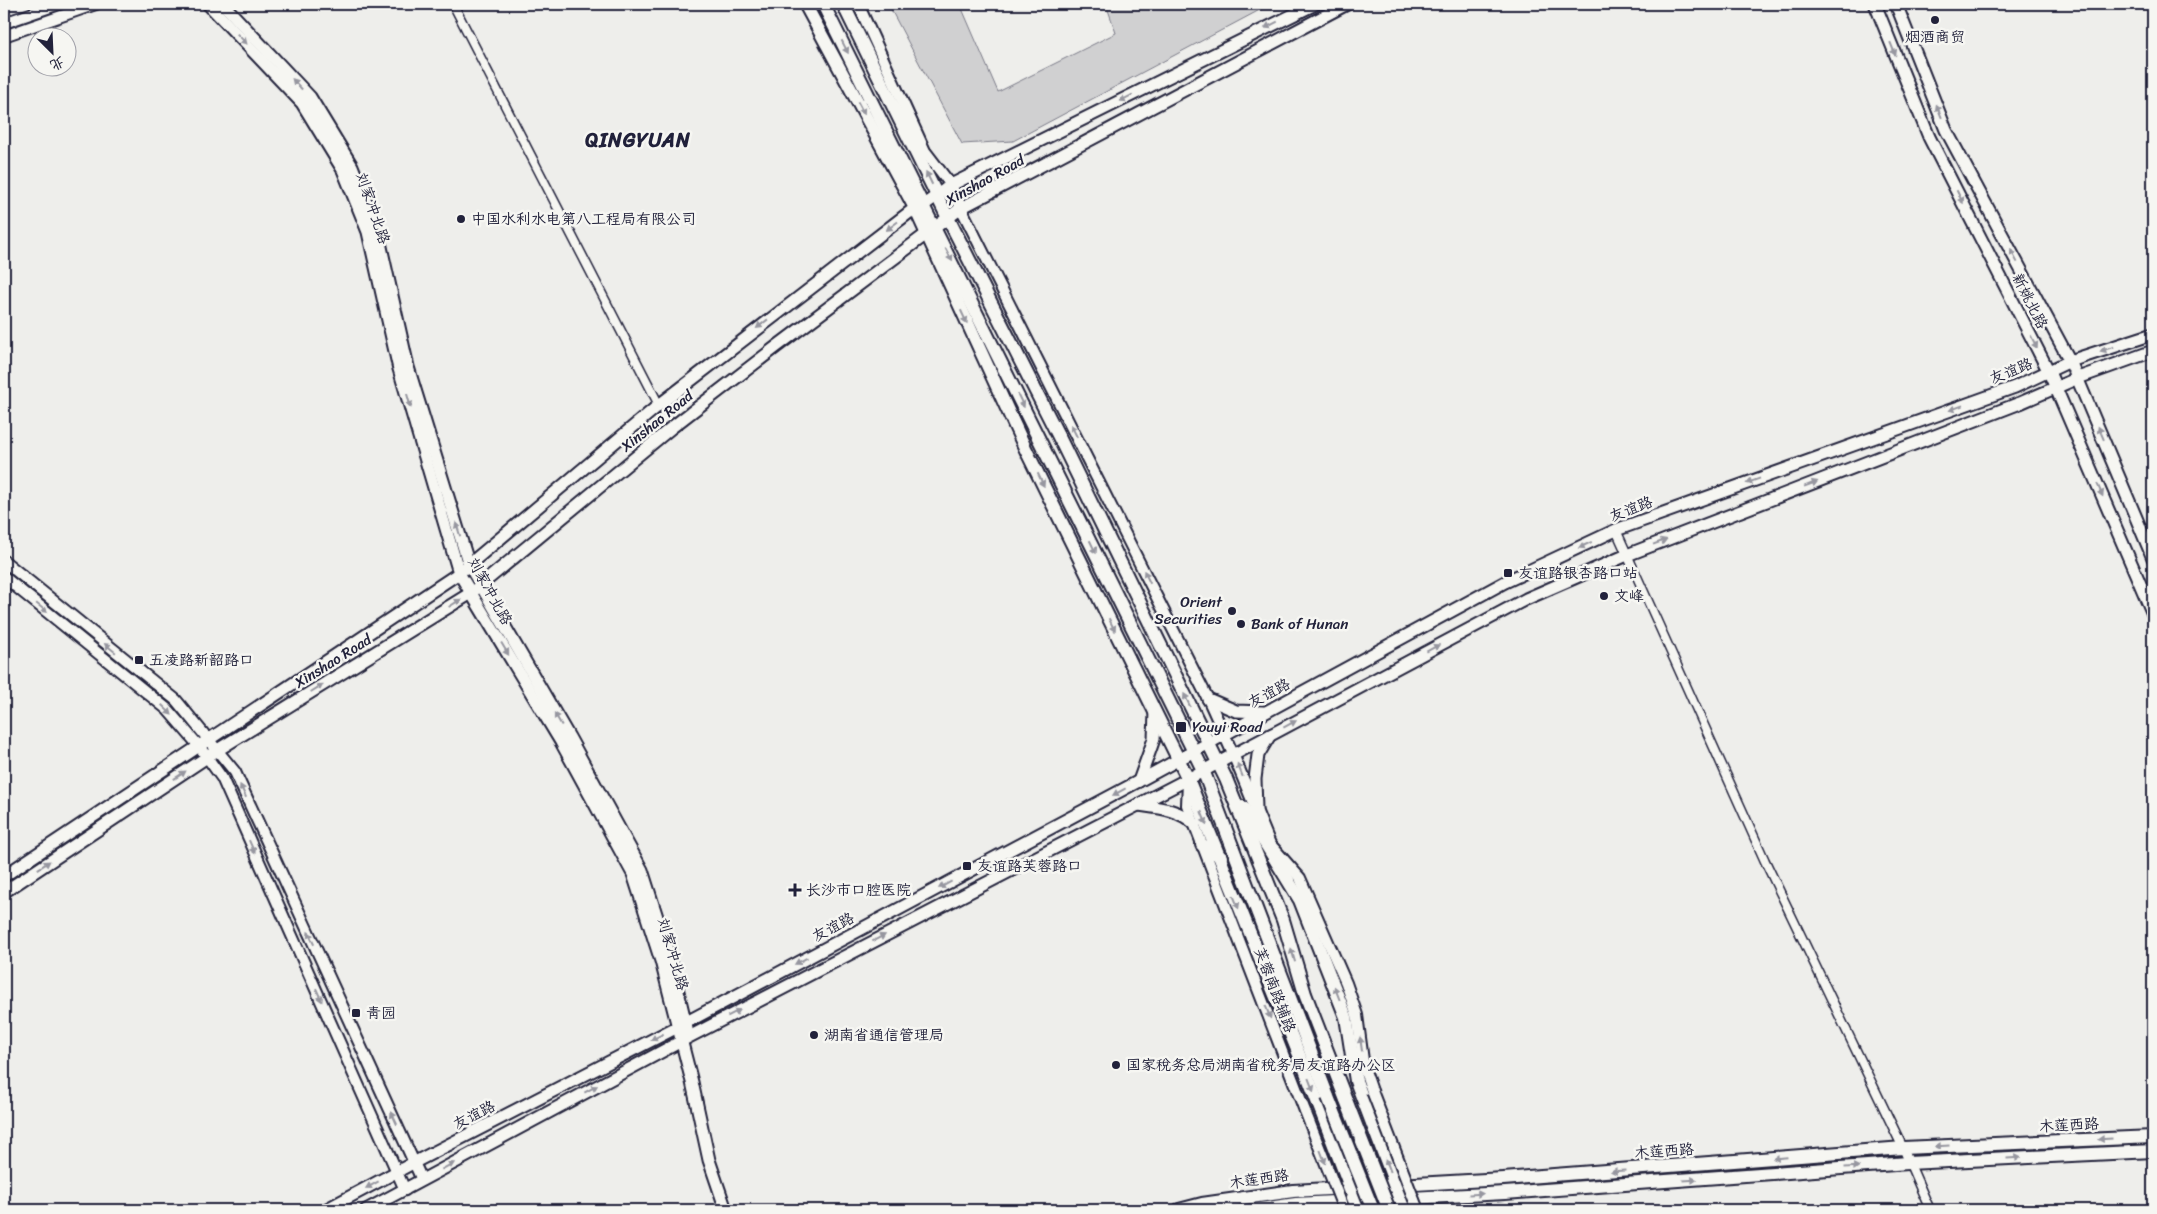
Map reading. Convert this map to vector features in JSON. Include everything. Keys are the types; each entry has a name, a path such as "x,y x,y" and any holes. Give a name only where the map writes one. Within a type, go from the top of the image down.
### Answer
{"main road":[{"name":"刘家冲北路","path":"208,4 302,103 343,170 368,232 399,369 459,573 560,742 633,874 685,1038 714,1155 732,1210"},
{"name":"刘家冲北路","path":"223,4 310,97 352,166 376,229 408,367 469,565 569,737 642,870 670,958 681,1025"},
{"path":"805,4 920,206"},
{"path":"823,4 920,206 1026,450 1188,779 1358,1205"},
{"path":"843,4 1062,444 1217,762 1290,882"},
{"name":"Xinshao Road","path":"4,876 459,573 659,405 920,206 951,185 1315,4"},
{"name":"Xinshao Road","path":"4,892 207,757 471,593 671,428 961,208 1347,4"},
{"name":"新姚北路","path":"1875,4 1929,137 2049,372 2153,614"},
{"name":"新姚北路","path":"1896,4 1946,130 2078,378 2153,558"},
{"path":"931,232 1203,770 1328,1097 1374,1210"},
{"name":"友谊路","path":"326,1210 414,1162 681,1025 1179,760 1505,582 1616,530 2015,387 2070,361 2153,334"},
{"name":"友谊路","path":"366,1210 685,1038 1188,779 1526,599 1628,555 2056,389 2078,378 2153,351"},
{"path":"1208,699 1236,712 1265,712"},
{"path":"1139,781 1154,739 1155,712"},
{"path":"1256,809 1255,779 1258,755 1270,734"},
{"path":"1226,779 1283,920 1305,994 1389,1210"},
{"path":"1138,805 1171,809 1186,816 1195,824"},
{"path":"1270,844 1300,900 1346,1017 1356,1081 1403,1204"},
{"path":"1202,845 1242,871"},
{"name":"刘家冲北路","path":"685,1038 709,1160 726,1210"},
{"name":"木莲西路","path":"1179,1210 1202,1204 1293,1190 1350,1188 1683,1166 1903,1148 2153,1137"},
{"name":"木莲西路","path":"1253,1210 1296,1204 1403,1204 1505,1193 1908,1163 2153,1151"}],"street":[{"path":"4,23 59,4"},
{"path":"4,36 96,4"},
{"path":"453,4 659,405"},
{"path":"858,4 925,151 951,185 1208,699 1270,844 1300,878 1346,983 1357,1015 1364,1068 1418,1210"},
{"path":"1616,530 1765,861 1903,1148 1930,1210"},
{"path":"4,561 176,700 235,772 422,1180"},
{"path":"4,577 167,709 199,746 222,778 405,1190"},
{"name":"芙蓉南路辅路","path":"1188,779 1187,804 1344,1210"}],"shaded area":[{"path":"888,4 960,4 998,92 1116,33 1106,4 1271,4 1013,141 962,144"}],"place":[{"name":"烟酒商贸","path":"1935,20"},
{"name":"中国水利水电第八工程局有限公司","path":"461,219"},
{"name":"友谊路银杏路口站","path":"1508,573"},
{"name":"文峰","path":"1604,596"},
{"name":"Orient Securities","path":"1232,611"},
{"name":"Bank of Hunan","path":"1241,624"},
{"name":"五凌路新韶路口","path":"139,660"},
{"name":"Youyi Road","path":"1181,727"},
{"name":"友谊路芙蓉路口","path":"967,866"},
{"name":"长沙市口腔医院","path":"795,890"},
{"name":"青园","path":"356,1013"},
{"name":"湖南省通信管理局","path":"814,1035"},
{"name":"国家税务总局湖南省税务局友谊路办公区","path":"1116,1065"}],"district":[{"name":"QINGYUAN","path":"638,140"}]}
